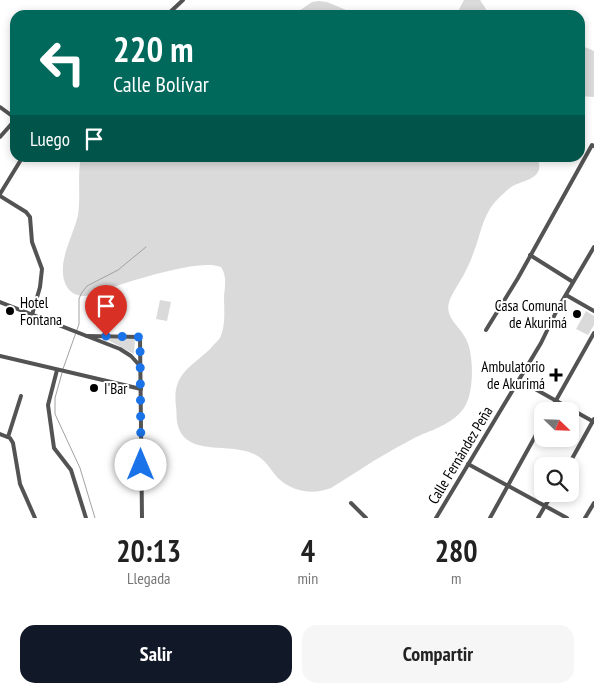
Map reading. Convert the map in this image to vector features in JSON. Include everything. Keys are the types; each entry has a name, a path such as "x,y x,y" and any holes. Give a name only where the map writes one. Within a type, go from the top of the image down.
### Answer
{"street":[{"path":"173,10 183,0"},
{"path":"0,107 10,115"},
{"path":"0,137 10,125"},
{"path":"585,157 592,145 594,146"},
{"path":"20,162 0,195 26,212 30,217 32,242 42,269 40,287 32,315"},
{"path":"486,330 582,162"},
{"name":"Calle Fernández Peña","path":"436,518 519,380 594,248"},
{"path":"530,255 573,282"},
{"path":"566,295 594,311"},
{"path":"0,302 125,352 141,367"},
{"path":"556,400 594,333"},
{"path":"87,336 140,337 142,518"},
{"path":"0,356 141,389"},
{"path":"61,371 48,405 54,448 71,470 86,518"},
{"path":"519,380 594,421 573,457"},
{"path":"8,437 21,396"},
{"path":"0,434 8,437 13,443 22,492 35,518"},
{"path":"490,518 534,439"},
{"path":"468,464 567,518"},
{"path":"538,518 548,502"},
{"path":"351,503 366,518"},
{"path":"585,518 594,503"}],"shaded area":[{"path":"464,0 480,0 486,9 486,10 459,10"},
{"path":"312,2 327,2 346,10 300,10"},
{"path":"585,47 594,51 594,97 585,96"},
{"path":"80,162 538,162 539,165 536,175 511,187 491,208 484,221 469,265 449,303 448,309 452,320 464,335 471,356 470,394 464,408 445,424 406,443 331,488 310,492 296,489 284,483 264,461 254,454 242,450 192,443 184,437 178,426 175,396 179,379 189,367 218,341 222,333 225,281 221,267 211,265 183,268 109,288 87,296 79,296 69,290 64,278 63,267 78,215"},
{"path":"160,300 171,302 167,321 156,319"},
{"path":"586,311 594,316 594,325 588,335 576,329"},
{"path":"106,339 135,339 134,354"}],"waterway":[{"path":"63,369 79,324 79,299 81,294 87,286 118,270 146,247"},
{"path":"62,373 55,398 55,414 80,468 95,518"}],"place":[{"name":"Hotel Fontana","path":"10,311"},
{"name":"Casa Comunal de Akurimá","path":"577,314"},
{"name":"Ambulatorio de Akurimá","path":"556,375"},
{"name":"I'Bar","path":"94,388"}],"route":[{"path":"106,336 140,337 141,465"}]}
